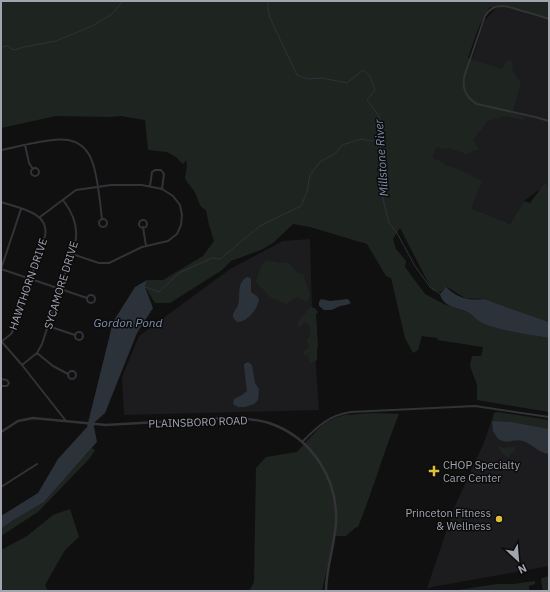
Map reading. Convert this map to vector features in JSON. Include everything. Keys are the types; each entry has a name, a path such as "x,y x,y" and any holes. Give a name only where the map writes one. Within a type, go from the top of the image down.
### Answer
{"street":[{"path":"549,19 506,5 491,9 485,16 463,83 466,94 470,100 477,104 535,116 549,121"},
{"path":"1,150 59,139 77,143 92,159 102,219"},
{"path":"25,145 29,163 33,169"},
{"path":"150,186 153,171 161,170 164,174 162,189"},
{"path":"1,202 34,213 40,217 77,190 121,184 140,184 162,189 173,196 178,202 182,213 182,223 177,234 170,239 146,246 107,264 99,263 72,254"},
{"name":"SYCAMORE DRIVE","path":"22,365 36,353 44,340 76,240 76,226 72,212 63,200"},
{"path":"21,209 1,269 87,298"},
{"name":"HAWTHORN DRIVE","path":"1,342 14,329 45,233 44,223 40,217"},
{"path":"143,227 146,246"},
{"path":"48,326 75,334"},
{"path":"1,342 22,365 68,422"},
{"path":"36,353 53,366 68,374 70,379 73,379 76,374 71,371 68,374"},
{"path":"1,379 7,380 9,383 6,387 1,386"},
{"path":"302,442 323,422 334,416 351,412 475,406 549,417"},
{"name":"PLAINSBORO ROAD","path":"1,432 15,423 28,419 96,425 125,425 226,418 251,419 276,426 289,432 316,456 325,471 336,508 335,534 328,565 326,591"},
{"path":"1,487 37,464"}],"shaded area":[{"path":"1,1 549,1 549,20 500,5 493,8 490,7 480,25 468,58 502,69 507,60 513,62 512,70 521,83 512,113 525,117 523,120 506,116 488,121 473,140 479,149 466,154 449,148 445,149 436,147 432,158 482,181 471,208 510,224 524,201 530,203 545,183 549,188 549,322 484,299 465,298 447,287 440,292 432,290 400,228 393,239 396,249 406,261 405,267 425,294 444,304 472,314 480,322 516,332 549,338 549,412 477,400 477,385 470,366 472,356 481,356 483,347 437,340 438,338 422,336 418,350 413,353 405,338 391,278 386,276 367,244 310,227 293,224 273,243 261,250 231,261 222,270 170,303 155,303 145,287 147,280 163,280 203,256 214,241 206,210 198,202 196,194 185,178 187,166 186,160 183,164 176,157 167,152 148,150 145,120 121,116 56,116 1,128"},
{"path":"499,5 549,20 549,188 537,191 524,201 510,224 449,199 400,132 461,91 485,20"},
{"path":"310,239 312,308 319,410 124,415 122,377 139,336 230,269 283,241"},
{"path":"266,260 289,263 297,273 303,274 310,295 307,302 298,297 286,304 270,297 256,282 260,268"},
{"path":"310,307 315,308 318,312 316,314 318,346 317,360 311,364 308,355 305,356 303,352 309,347 307,340 311,335 309,333 311,331 309,329 310,327 306,322 299,327 297,323"},
{"path":"498,412 549,420 549,429 511,422 492,422 494,413"},
{"path":"373,413 399,414 358,527 346,536 334,536 322,591 249,591 254,582 256,468 266,457 297,452 317,430 325,423 335,418 345,415"},
{"path":"494,413 549,422 549,566 427,588 455,506 485,440"},
{"path":"497,445 503,448 516,448 508,458 502,453"},
{"path":"92,448 95,450 90,458 38,512 1,536 1,529 44,502"},
{"path":"70,509 79,537 65,550 45,585 48,591 1,591 1,550 27,536 53,515"},
{"path":"549,576 549,591 543,591 541,580 542,578"},
{"path":"535,581 535,584 529,586 530,591 452,591 497,584 514,584"}],"water":[{"path":"247,277 251,278 251,292 258,297 259,300 256,308 248,318 237,322 233,317 233,314 239,301 241,282"},
{"name":"Gordon Pond","path":"147,280 145,287 153,308 137,333 105,413 95,422 94,427 97,442 44,502 1,529 1,516 38,493 58,459 87,427 113,322 135,287"},
{"path":"446,287 450,291 464,298 474,300 484,299 549,322 549,338 506,330 482,323 469,313 450,306 444,302 440,294"},
{"path":"321,299 330,301 348,299 351,303 333,310 324,310 319,306"},
{"path":"248,362 252,365 255,383 259,389 258,400 254,404 245,407 238,407 233,404 234,399 247,391 244,364"},
{"path":"492,422 511,422 549,429 549,454 542,452 530,444 520,440 502,441 498,439 493,431"}],"waterway":[{"name":"Millstone River","path":"1,47 8,46 14,50 56,41 92,26 112,14 123,1"},
{"name":"Millstone River","path":"268,1 270,18 297,75 308,79 322,78 347,83 363,70 370,76 375,90 367,100 379,116 383,199 389,223 397,233 415,266 430,287 440,294"},
{"path":"145,287 159,292 179,273 212,258 220,259 260,226 301,206 307,192 310,175 320,162 336,153 342,145 361,139 380,141"}],"place":[{"name":"CHOP Specialty Care Center","path":"434,471"},
{"name":"Princeton Fitness & Wellness","path":"499,519"}]}
